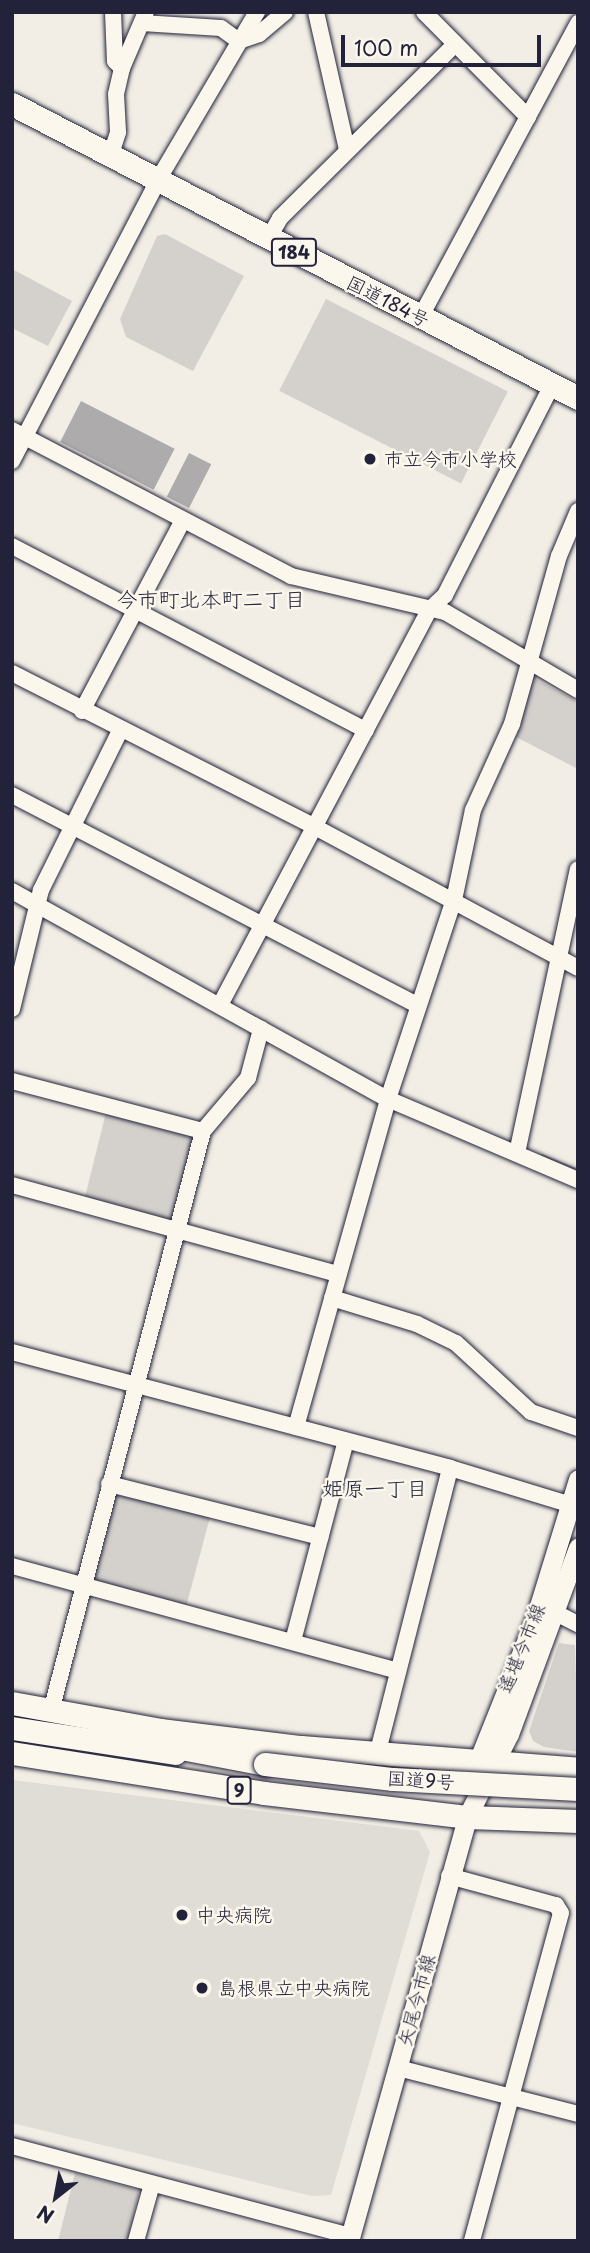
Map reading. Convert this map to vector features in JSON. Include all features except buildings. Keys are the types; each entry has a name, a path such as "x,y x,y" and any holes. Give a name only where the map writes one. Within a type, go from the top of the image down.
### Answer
{"highway":[{"name":"国道184号","path":"12,104 578,398"},
{"path":"12,1703 160,1730 377,1755 578,1769"},
{"name":"国道9号","path":"12,1716 265,1764"},
{"name":"国道9号","path":"12,1728 265,1764 393,1779 578,1789"},
{"name":"9","path":"12,1753 236,1789 467,1817 578,1821"}],"main road":[{"name":"遙堪今市線","path":"467,1817 574,1506 578,1479"},
{"name":"遙堪今市線","path":"486,1764 556,1613 578,1547"},
{"name":"矢尾今市線","path":"350,2238 467,1817"}],"street":[{"path":"113,12 115,61 122,68"},
{"path":"12,461 19,433 158,180 257,12"},
{"path":"239,40 259,34 285,12"},
{"path":"316,12 347,150"},
{"path":"424,12 453,46 528,117"},
{"path":"111,154 118,132 116,94 122,68 144,18 221,28 239,40"},
{"path":"420,318 578,23"},
{"path":"268,239 280,218 453,46"},
{"path":"220,1005 429,610 445,595 552,385"},
{"path":"19,433 291,576 429,610 445,611 578,690"},
{"path":"296,1427 416,1004 454,900 472,810 512,724 528,658 578,511"},
{"path":"82,711 183,520"},
{"path":"12,546 366,730"},
{"path":"12,673 120,731 315,827 578,968"},
{"path":"12,1009 41,890 75,827 120,731"},
{"path":"12,795 416,1004"},
{"path":"517,1153 578,869"},
{"path":"12,891 388,1099 578,1180"},
{"path":"51,1711 81,1584 204,1131 248,1078 261,1029"},
{"path":"12,1081 204,1131"},
{"path":"12,1185 179,1228 338,1274"},
{"path":"332,1298 417,1324 456,1343 531,1412 578,1428"},
{"path":"12,1352 450,1468 574,1506"},
{"path":"293,1641 346,1441"},
{"path":"377,1755 396,1670 450,1468"},
{"path":"109,1484 320,1537"},
{"path":"12,1566 396,1670"},
{"path":"556,1613 578,1624"},
{"path":"449,1876 556,1905 561,1913 472,2241"},
{"path":"398,2068 578,2114"},
{"path":"12,2146 350,2238"},
{"path":"136,2241 152,2184"}],"shaded area":[{"path":"165,234 244,276 193,371 126,337 120,319 157,236"},
{"path":"12,269 72,301 48,346 12,328"},
{"path":"326,299 508,392 461,483 279,391"},
{"path":"81,401 175,449 154,490 60,442"},
{"path":"189,453 211,464 189,508 167,497"},
{"path":"532,677 578,702 578,769 516,737"},
{"path":"106,1112 194,1135 196,1140 172,1221 85,1197"},
{"path":"113,1489 211,1515 186,1607 88,1581"},
{"path":"559,1643 575,1645 578,1752 544,1747 533,1741 529,1731"},
{"name":"島根県立中央病院","path":"12,1780 419,1831 430,1852 331,2195 312,2196 12,2123"},
{"path":"75,2173 139,2190 128,2241 58,2241"}],"waterway":[{"path":"542,1156 578,1171"}],"place":[{"name":"市立今市小学校","path":"370,459"},
{"name":"中央病院","path":"182,1915"},
{"name":"島根県立中央病院","path":"202,1988"}],"district":[{"name":"今市町北本町二丁目","path":"211,598"},
{"name":"姫原一丁目","path":"375,1487"}]}
